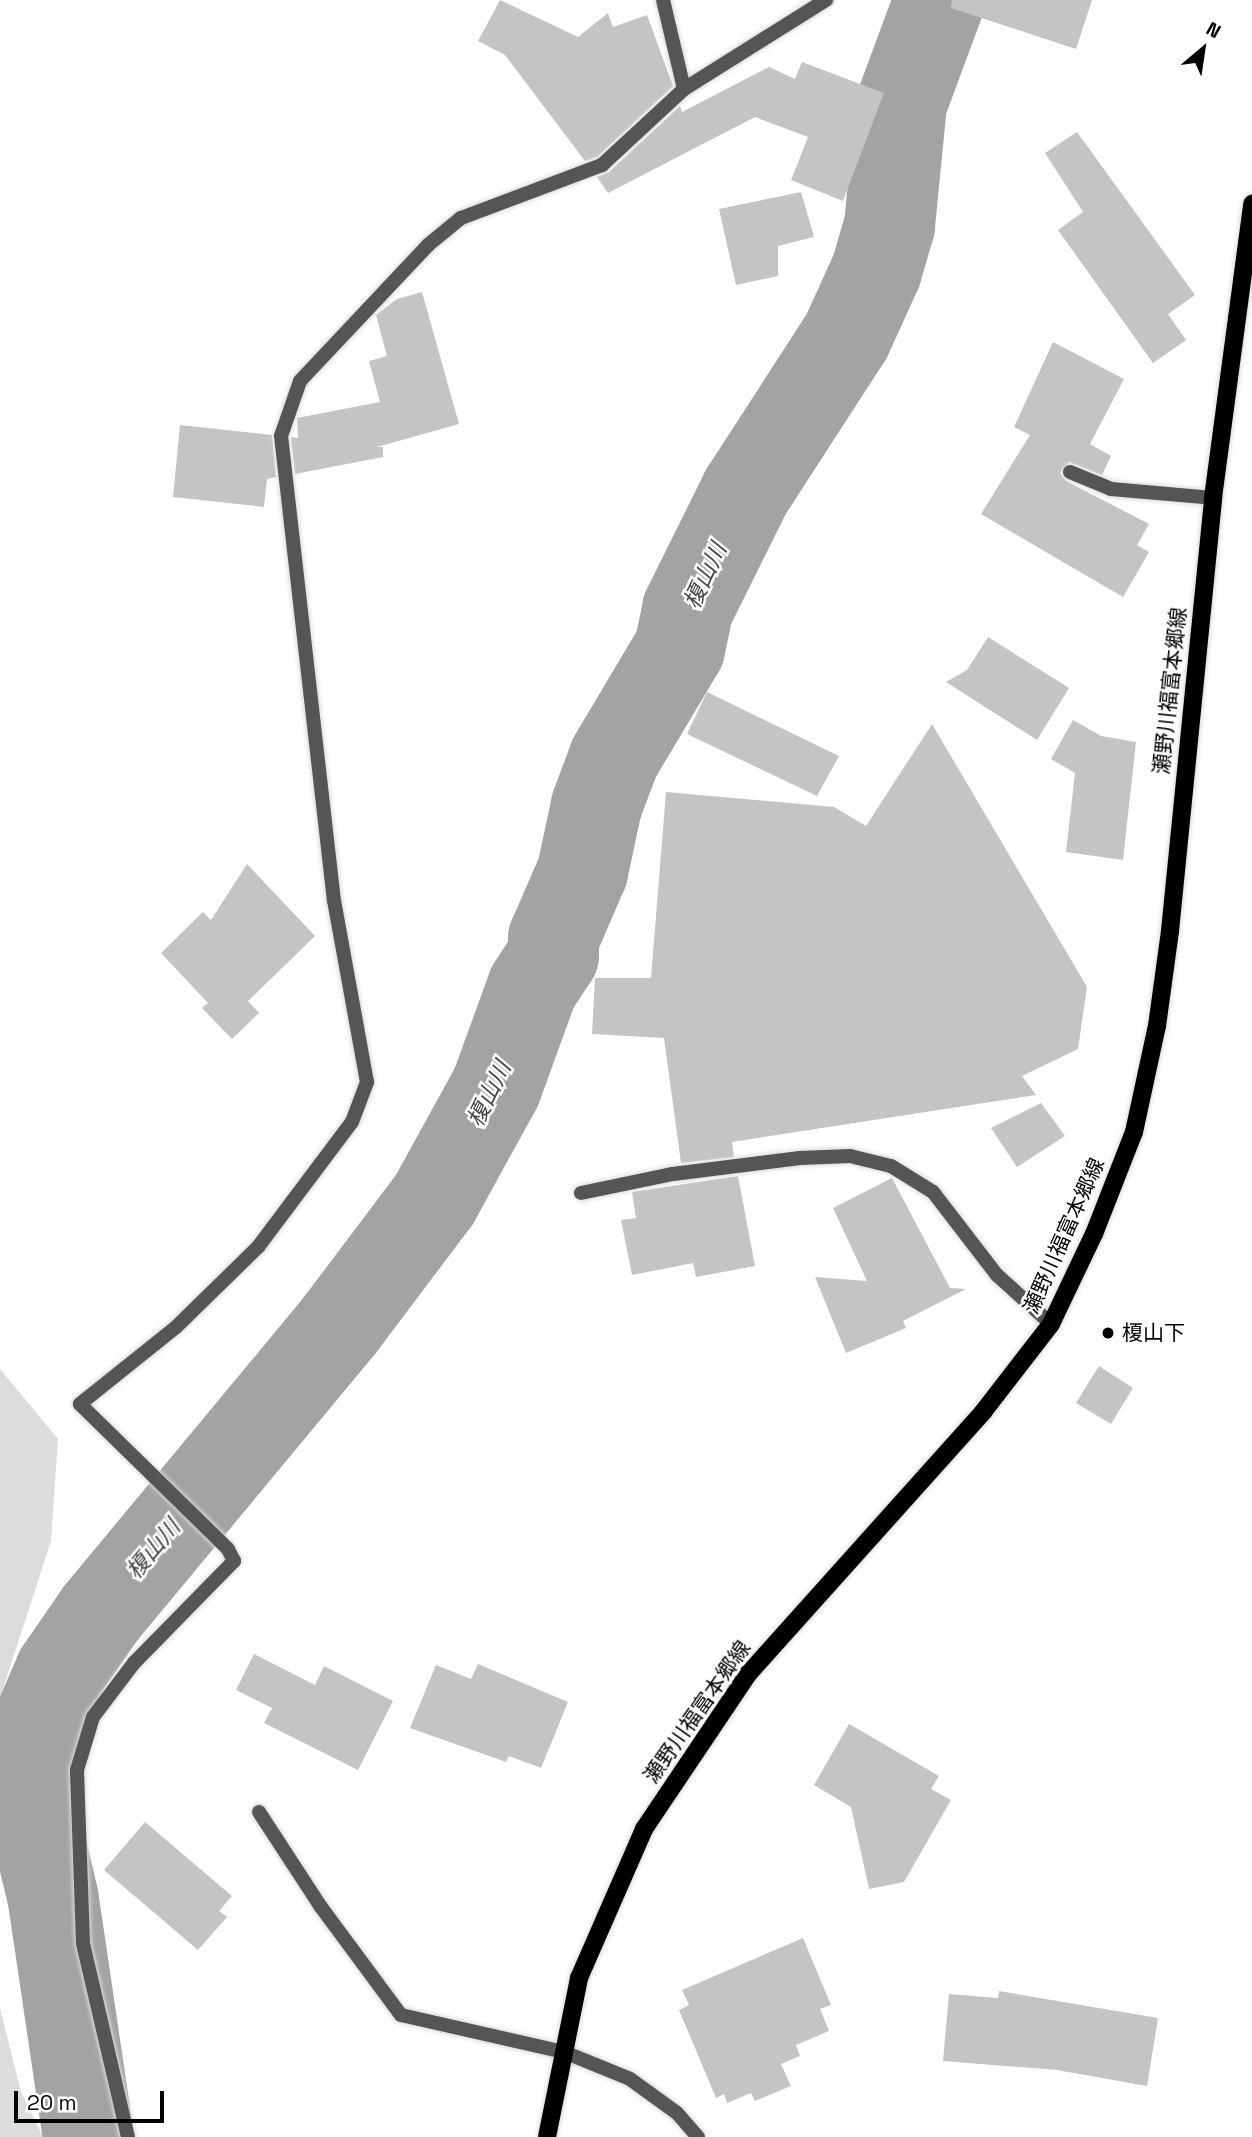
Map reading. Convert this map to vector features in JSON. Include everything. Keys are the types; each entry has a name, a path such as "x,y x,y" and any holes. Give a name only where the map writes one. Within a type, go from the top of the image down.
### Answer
{"main road":[{"name":"瀬野川福富本郷線","path":"547,2137 579,1978 602,1917 644,1829 749,1673 983,1412 1051,1324 1094,1234 1134,1132 1157,1026 1213,498 1252,204"}],"street":[{"path":"663,0 684,89"},
{"path":"128,2137 83,1943 77,1770 93,1717 134,1663 234,1561 228,1549 80,1404 176,1327 258,1247 352,1122 367,1082 334,901 281,436 300,381 428,244 461,218 602,165 684,89 826,0"},
{"path":"1070,472 1111,489 1213,498"},
{"path":"581,1193 673,1174 800,1158 850,1156 891,1166 933,1192 997,1275 1051,1324"},
{"path":"260,1812 321,1907 401,2015 564,2052 630,2079 677,2113 698,2137"}],"shaded area":[{"path":"0,1369 58,1439 51,1541 0,1698"},
{"path":"0,2008 21,2092 43,2137 0,2137"}],"building":[{"path":"500,0 578,37 608,13 613,27 647,15 673,86 597,157 585,161 505,55 478,41"},
{"path":"952,0 1092,0 1076,49 951,8"},
{"path":"802,62 884,93 843,201 791,180 808,137 755,117 608,193 597,177 609,172 680,106 682,112 769,67 795,79"},
{"path":"1077,132 1195,295 1168,314 1186,340 1153,363 1058,230 1083,212 1045,153"},
{"path":"801,192 814,237 778,246 778,276 736,285 719,209"},
{"path":"422,292 459,424 377,447 383,447 383,457 295,474 291,437 298,438 297,418 380,402 369,361 387,356 376,315 397,299"},
{"path":"1053,342 1124,379 1090,444 1111,456 1102,475 1069,462 1060,473 1066,481 1149,524 1137,545 1149,552 1123,597 981,514 1030,435 1014,427"},
{"path":"180,425 272,435 276,477 267,479 264,507 173,497"},
{"path":"988,637 1069,688 1037,740 946,682 967,670"},
{"path":"707,692 839,756 817,796 687,734"},
{"path":"1073,720 1101,736 1136,742 1123,860 1066,852 1075,773 1051,759"},
{"path":"932,724 1087,987 1078,1049 1022,1076 1036,1095 732,1142 734,1157 681,1163 664,1038 592,1034 595,978 651,978 666,792 834,807 866,826"},
{"path":"247,864 315,936 248,1001 259,1013 232,1039 202,1008 208,1003 161,953 203,912 211,920"},
{"path":"1041,1103 1065,1136 1017,1167 991,1128"},
{"path":"738,1176 755,1266 696,1277 693,1263 632,1275 621,1220 636,1218 632,1192"},
{"path":"892,1178 950,1288 966,1289 903,1321 906,1328 846,1353 815,1277 867,1281 833,1208"},
{"path":"1099,1366 1133,1388 1111,1424 1076,1403"},
{"path":"254,1654 315,1685 324,1666 393,1701 358,1770 264,1723 272,1708 236,1690"},
{"path":"478,1664 568,1702 541,1768 509,1756 506,1762 410,1728 436,1665 471,1679"},
{"path":"849,1724 939,1776 931,1789 951,1800 904,1882 869,1889 851,1807 814,1785"},
{"path":"145,1822 232,1896 219,1911 227,1917 198,1950 104,1870"},
{"path":"803,1938 831,2005 820,2009 829,2031 796,2045 800,2056 781,2064 791,2086 755,2101 751,2093 727,2103 724,2094 716,2098 679,2010 689,2005 682,1990"},
{"path":"999,1991 1158,2018 1147,2086 1057,2070 943,2061 949,1994 998,1998"}],"waterway":[{"name":"榎山川","path":"88,2137 53,1899 30,1803 34,1731 60,1671 100,1613 339,1325 434,1199 496,1086 532,987 553,955 553,938 582,871 596,805 614,757 679,648 687,609 745,492 846,336 876,270 889,225 901,103 939,0"}],"place":[{"name":"榎山下","path":"1108,1333"}]}
